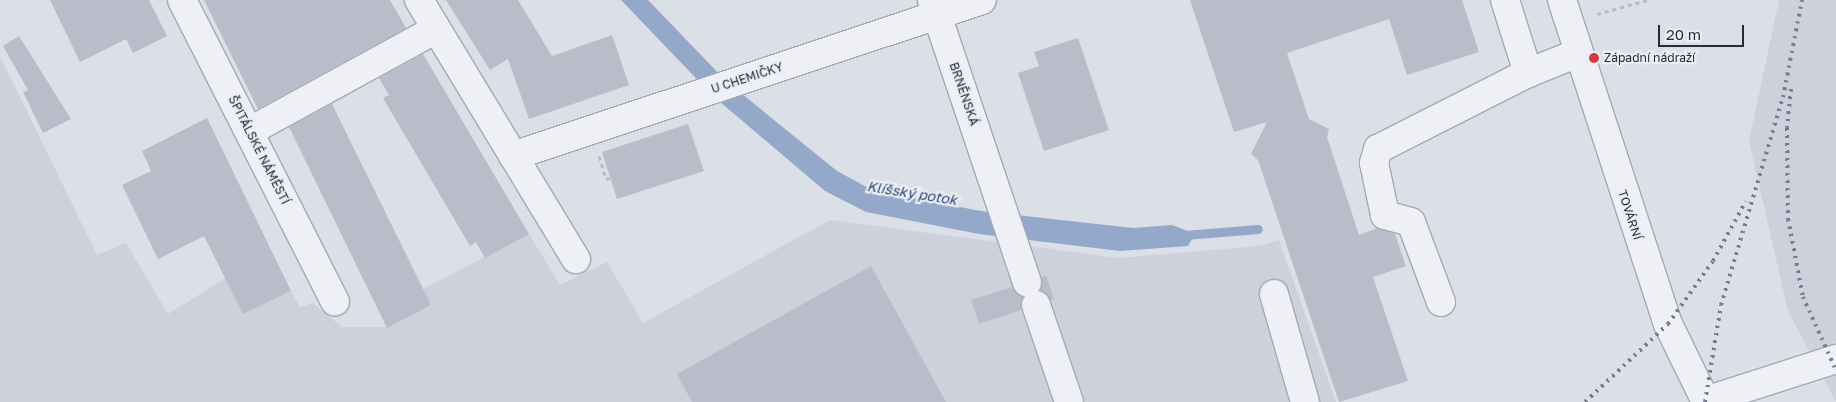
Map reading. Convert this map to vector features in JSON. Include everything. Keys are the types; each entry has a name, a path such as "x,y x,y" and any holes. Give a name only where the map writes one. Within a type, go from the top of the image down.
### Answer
{"street":[{"name":"ŠPITÁLSKÉ NÁMĚSTÍ","path":"182,0 335,301"},
{"path":"419,0 576,259"},
{"name":"U CHEMIČKY","path":"513,156 746,78 934,8 982,0"},
{"path":"1505,0 1528,73"},
{"name":"BRNĚNSKÁ","path":"934,8 1069,402"},
{"name":"TOVÁRNÍ","path":"1567,8 1578,53 1668,324 1698,396"},
{"path":"250,131 436,28"},
{"path":"1441,302 1411,222 1385,215 1374,163 1378,149 1528,73 1578,53"},
{"path":"1274,294 1305,402"},
{"path":"1698,396 1836,359"}],"path":[{"path":"1606,12 1647,0"},
{"path":"596,148 606,179 610,178"}],"shaded area":[{"path":"1779,0 1836,0 1836,402 1788,311 1749,141"},
{"path":"0,56 97,255 126,243 168,314 226,278 243,314 291,291 300,307 313,303 342,327 387,327 431,305 423,289 529,234 560,285 607,262 643,323 830,220 1119,258 1260,246 1279,240 1336,402 0,402"}],"water":[{"path":"621,0 648,0 726,81 837,171 874,191 981,211 1133,228 1172,225 1195,234 1188,246 1120,251 979,234 866,212 825,191 713,96"}],"building":[{"path":"50,0 149,0 167,36 133,53 126,39 80,62"},
{"path":"204,0 390,0 406,28 258,109"},
{"path":"446,0 518,0 552,56 612,35 629,85 529,119 508,59 490,70"},
{"path":"1190,0 1462,0 1479,52 1407,75 1389,19 1287,53 1309,119 1329,129 1327,137 1359,235 1378,228 1395,234 1406,266 1373,277 1408,381 1339,402 1258,160 1251,154 1267,122 1234,132"},
{"path":"19,36 71,119 43,133 23,92 28,90 3,46"},
{"path":"1078,38 1109,130 1044,151 1018,73 1039,66 1034,52"},
{"path":"423,54 529,234 485,258 476,242 470,246 383,98 389,95 379,78"},
{"path":"332,104 431,305 387,328 289,127"},
{"path":"207,118 291,291 243,314 204,236 158,259 122,185 151,171 142,151"},
{"path":"688,124 704,171 617,199 602,152"},
{"path":"871,266 946,402 692,402 677,374"},
{"path":"1046,276 1054,299 1051,300 1040,290 1042,277"},
{"path":"1012,287 1023,297 1021,310 979,324 971,300"}],"waterway":[{"name":"Klíšský potok","path":"1185,235 1258,229"}],"railway":[{"path":"1705,402 1721,305 1783,97 1802,0"},
{"path":"1791,89 1787,128 1788,219 1803,297 1836,370"},
{"path":"1585,402 1668,324 1713,261 1746,201"}],"place":[{"name":"Západní nádraží","path":"1594,58"}]}
